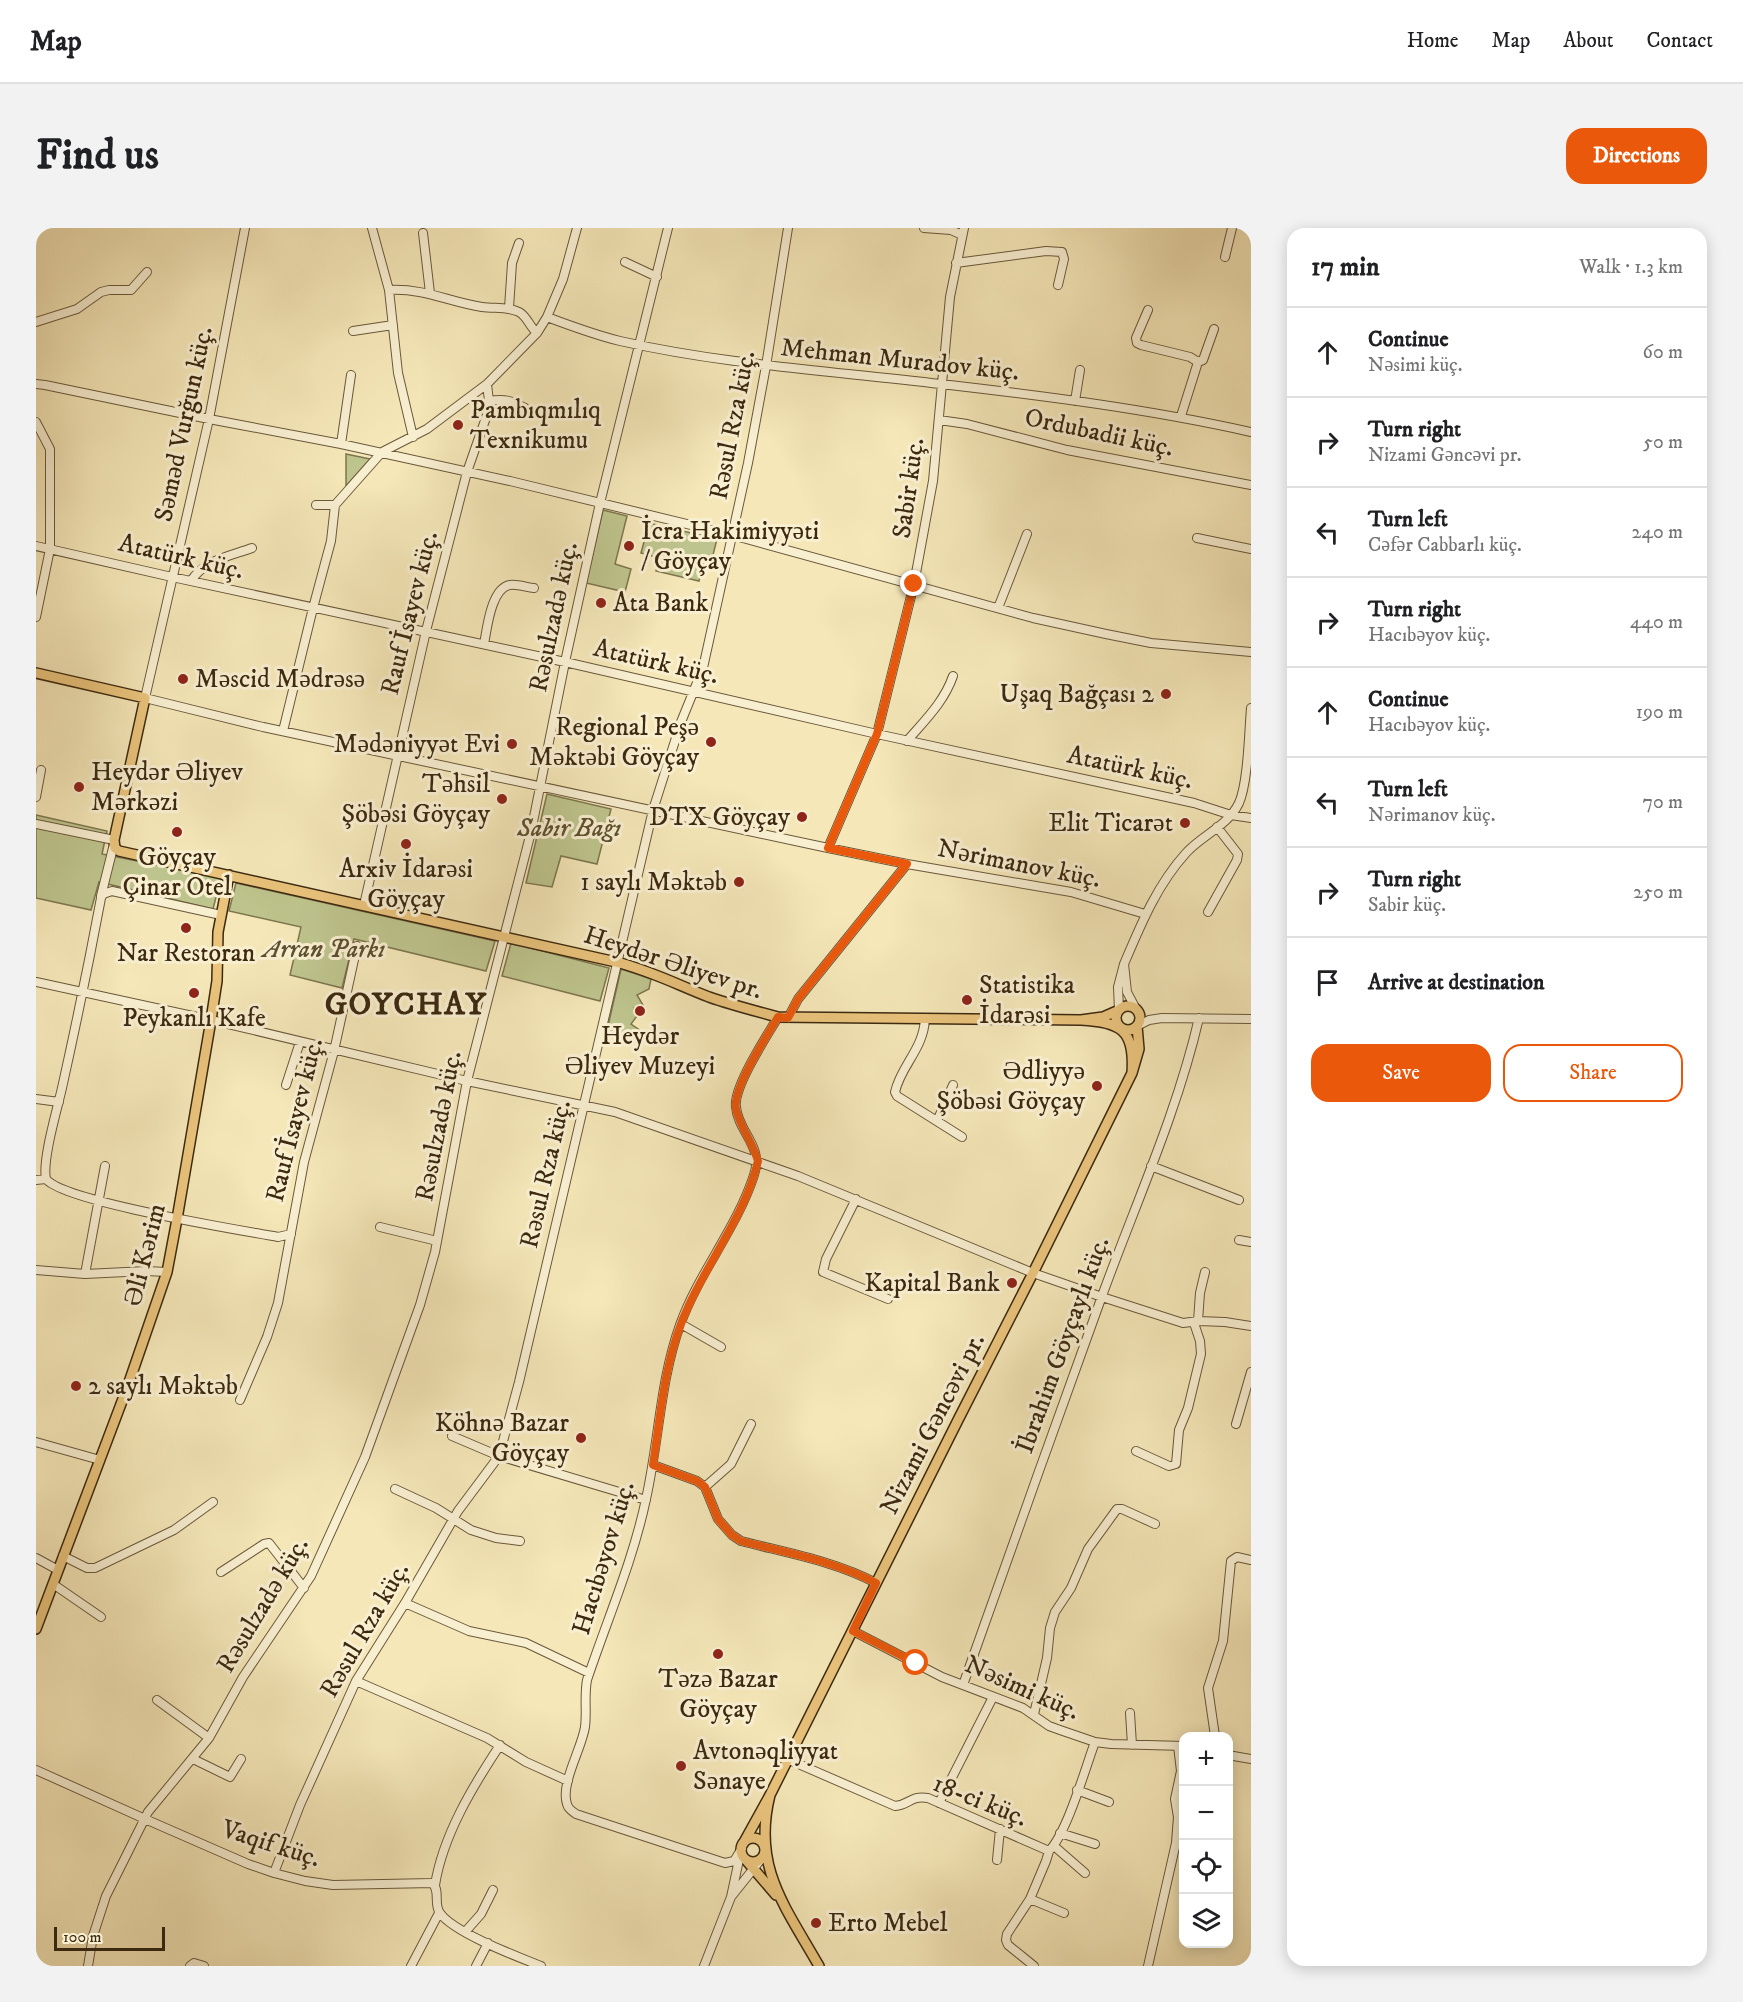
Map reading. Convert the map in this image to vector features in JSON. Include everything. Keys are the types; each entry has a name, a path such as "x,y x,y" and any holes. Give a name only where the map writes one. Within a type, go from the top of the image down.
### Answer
{"main road":[{"path":"36,673 145,698 116,845"},
{"name":"Heydər Əliyev pr.","path":"116,845 229,875 616,962 646,970 748,1010 783,1017 1082,1020"},
{"name":"Əli Kərim","path":"36,1629 139,1355 166,1272 211,1020 216,981 217,943 229,875"},
{"path":"1125,1006 1137,1011 1140,1018 1137,1026 1130,1030 1099,1021 1082,1020 1103,1017 1125,1006"},
{"path":"1119,1010 1116,1018 1131,1048 1132,1073"},
{"name":"Nizami Gəncəvi pr.","path":"770,1795 1132,1073 1139,1048 1137,1026"},
{"path":"770,1795 742,1846 745,1859 782,1901"},
{"path":"745,1859 756,1862 764,1854 765,1818 770,1795"},
{"path":"742,1846 749,1839 756,1839 763,1843 771,1876 782,1901 819,1966"}],"street":[{"name":"Səməd Vurğun küç.","path":"145,698 208,419 245,228"},
{"path":"372,228 389,290 398,373 411,438 405,446 409,456 414,459"},
{"path":"284,731 331,541 335,505 382,453 428,429 487,384 537,333 547,317 563,279 577,228"},
{"name":"Rəsulzadə küç.","path":"88,1966 93,1936 106,1896 153,1805 209,1738 255,1659 304,1588 360,1467 420,1305 437,1241 467,1081 529,842 600,503 669,228"},
{"name":"Rəsul Rza küç.","path":"274,1873 300,1805 356,1681 405,1603 453,1519 500,1456 652,810 681,722 703,668 766,366 788,228"},
{"path":"924,228 963,231"},
{"path":"1225,257 1232,228"},
{"name":"Sabir küç.","path":"828,848 877,734 914,584 927,518 950,297 963,231"},
{"path":"423,232 430,293"},
{"path":"510,308 512,264 519,243"},
{"path":"956,263 1046,251 1062,252 1064,259 1058,285"},
{"path":"625,262 657,277"},
{"path":"36,322 77,309 101,292 131,290 147,272"},
{"path":"389,290 401,289 430,293 479,307 510,308 524,315 531,328 537,333"},
{"path":"1148,310 1136,338 1137,343 1190,357 1198,362"},
{"name":"Mehman Muradov küç.","path":"547,317 592,333 639,345 766,366 941,384 1075,401 1181,416 1251,432"},
{"path":"353,332 393,325"},
{"path":"1181,416 1198,362 1206,355 1214,329"},
{"path":"1075,401 1080,370"},
{"path":"341,444 351,375"},
{"path":"36,384 414,459 732,535 1033,618 1151,643 1251,652"},
{"name":"Rauf İsayev küç.","path":"364,905 426,631 467,472 484,428 489,402 487,384"},
{"path":"489,402 501,399 510,400 525,408"},
{"name":"Ordubadii küç.","path":"939,420 967,424 1068,450 1251,485"},
{"path":"36,422 50,449 50,549 36,617"},
{"path":"316,505 335,505"},
{"path":"999,608 1027,534"},
{"path":"1197,538 1251,549"},
{"name":"Atatürk küç.","path":"36,546 565,662 907,741 1194,803 1231,815 1251,818"},
{"path":"191,581 201,569 215,561 252,548"},
{"path":"484,644 498,591 511,585 534,588"},
{"path":"907,741 941,702 953,676"},
{"name":"Nərimanov küç.","path":"145,698 284,731 828,848 1071,892 1145,914"},
{"path":"1119,1010 1118,987 1124,964 1145,914 1178,862 1188,850 1231,815 1241,798 1251,708"},
{"path":"36,796 41,770"},
{"path":"36,824 116,845 101,898 45,1168 49,1184 99,1200 177,1219 278,1237 291,1234"},
{"path":"1208,912 1237,860 1238,854 1217,827"},
{"path":"758,1161 738,1116 736,1100 751,1064 783,1017 907,864"},
{"path":"101,898 103,894 112,891 221,915"},
{"name":"Rauf İsayev küç.","path":"240,1400 273,1322 304,1162 334,1051 357,946"},
{"path":"1124,964 1127,992 1137,1011 1162,1018"},
{"path":"36,982 211,1020 467,1081 615,1112 758,1161 1033,1273 1170,1320 1183,1323 1226,1322 1251,1326"},
{"path":"925,1018 925,1031 920,1044 895,1092 897,1096 962,1137"},
{"path":"1137,1026 1149,1020 1162,1018 1251,1018"},
{"name":"İbrahim Göyçaylı küç.","path":"963,1685 1182,1079 1199,1018"},
{"path":"286,1085 300,1042"},
{"path":"937,1120 953,1084"},
{"path":"36,1099 59,1102"},
{"name":"Hacıbəyov küç.","path":"742,1846 734,1861 725,1863 576,1814 569,1809 566,1803 568,1782 583,1738 585,1692 639,1527 653,1465 666,1380 681,1324 696,1291 742,1206 758,1161"},
{"path":"86,1274 105,1166"},
{"path":"1150,1166 1239,1200"},
{"path":"36,1180 46,1179"},
{"path":"856,1199 826,1259 823,1272 888,1299"},
{"path":"380,1227 437,1241"},
{"path":"1239,1240 1251,1242"},
{"path":"36,1270 86,1274 166,1272"},
{"path":"1136,1451 1169,1466 1176,1464 1179,1430 1188,1408 1201,1354 1196,1322 1205,1272"},
{"path":"681,1324 721,1347"},
{"path":"1236,1424 1251,1372"},
{"path":"705,1487 731,1464 752,1424"},
{"path":"452,1436 500,1456 646,1500"},
{"path":"36,1442 100,1460"},
{"path":"653,1465 687,1477 705,1487 718,1519 732,1535 741,1541 830,1564 876,1583"},
{"path":"395,1489 436,1508 471,1530 496,1538 520,1542"},
{"path":"63,1557 87,1568 95,1568 174,1530 213,1502"},
{"path":"1034,1714 1047,1658 1054,1612 1071,1588 1088,1549 1117,1509 1122,1509 1155,1524"},
{"path":"220,1572 269,1543 304,1588"},
{"path":"1214,1732 1208,1688 1223,1641 1231,1561 1238,1557 1251,1560"},
{"path":"36,1558 58,1570"},
{"path":"53,1584 101,1617"},
{"path":"405,1603 469,1631 526,1644 590,1673"},
{"name":"Nəsimi küç.","path":"853,1631 942,1677 1023,1708 1049,1726 1095,1742 1179,1746"},
{"path":"356,1681 500,1745 526,1762 568,1782"},
{"path":"939,1803 993,1697"},
{"path":"157,1700 209,1738"},
{"path":"1130,1713 1132,1745"},
{"name":"18-ci küç.","path":"787,1758 896,1806 914,1797 928,1798 1051,1848 1060,1833 1095,1742"},
{"path":"411,1966 439,1913 435,1885 438,1869 454,1827 500,1745"},
{"path":"1233,1756 1251,1759"},
{"path":"193,1759 230,1777 241,1759"},
{"name":"Vaqif küç.","path":"36,1770 145,1820 274,1873 333,1885 426,1882 435,1885"},
{"path":"1151,1965 1177,1836 1178,1817 1175,1799 1179,1780"},
{"path":"1077,1790 1109,1802"},
{"path":"997,1860 1000,1829"},
{"path":"1060,1833 1095,1844"},
{"path":"704,1966 731,1897 742,1846"},
{"path":"1030,1965 1028,1960 1008,1945 1007,1934 1030,1899 1051,1848 1084,1873"},
{"path":"731,1897 764,1854"},
{"path":"465,1932 481,1914 493,1890"},
{"path":"1030,1899 1064,1914"},
{"path":"439,1913 465,1932 541,1966"},
{"path":"476,1966 488,1943"},
{"path":"190,1966 194,1963 204,1966"}],"green space":[{"path":"346,454 370,459 346,486"},
{"path":"603,510 627,516 615,564 631,569 625,592 586,583"},
{"path":"649,523 717,539 712,559 705,558 699,581 656,571 659,558 641,553"},
{"name":"Sabir Bağı","path":"547,794 611,809 597,864 561,856 552,887 526,883"},
{"path":"36,815 107,831 102,854 221,878 213,909 99,882 91,910 36,898"},
{"name":"Arran Parkı","path":"236,883 495,941 486,971 354,939 342,988 290,975 301,927 229,911"},
{"path":"511,943 609,968 600,1001 502,976"},
{"path":"621,969 651,979 649,989 637,995 643,1005 634,1008 637,1016 631,1024 644,1033 641,1043 606,1035"}],"place":[{"name":"Pambıqmılıq Texnikumu","path":"458,425"},
{"name":"İcra Hakimiyyəti / Göyçay","path":"629,546"},
{"name":"Ata Bank","path":"601,603"},
{"name":"Məscid Mədrəsə","path":"183,679"},
{"name":"Uşaq Bağçası 2","path":"1166,694"},
{"name":"Regional Peşə Məktəbi Göyçay","path":"711,742"},
{"name":"Mədəniyyət Evi","path":"512,744"},
{"name":"Heydər Əliyev Mərkəzi","path":"79,787"},
{"name":"Təhsil Şöbəsi Göyçay","path":"502,799"},
{"name":"DTX Göyçay","path":"802,817"},
{"name":"Elit Ticarət","path":"1185,823"},
{"name":"Göyçay Çinar Otel","path":"177,832"},
{"name":"Arxiv İdarəsi Göyçay","path":"406,844"},
{"name":"1 saylı Məktəb","path":"739,882"},
{"name":"Nar Restoran","path":"186,928"},
{"name":"Peykanlı Kafe","path":"194,993"},
{"name":"Statistika İdarəsi","path":"967,1000"},
{"name":"Heydər Əliyev Muzeyi","path":"640,1011"},
{"name":"Ədliyyə Şöbəsi Göyçay","path":"1097,1086"},
{"name":"Kapital Bank","path":"1012,1283"},
{"name":"2 saylı Məktəb","path":"76,1386"},
{"name":"Köhnə Bazar Göyçay","path":"581,1438"},
{"name":"Təzə Bazar Göyçay","path":"718,1654"},
{"name":"Avtonəqliyyat Sənaye","path":"681,1766"},
{"name":"Erto Mebel","path":"816,1923"}],"district":[{"name":"GOYCHAY","path":"406,1005"}],"route":[{"path":"914,584 877,734 828,848 907,864 798,999 788,1018 778,1017 751,1064 738,1094 736,1107 738,1116 758,1161 742,1206 688,1305 681,1324 670,1357 653,1465 697,1481 705,1487 712,1508 724,1528 741,1541 830,1564 876,1583 853,1631 916,1663"}]}
